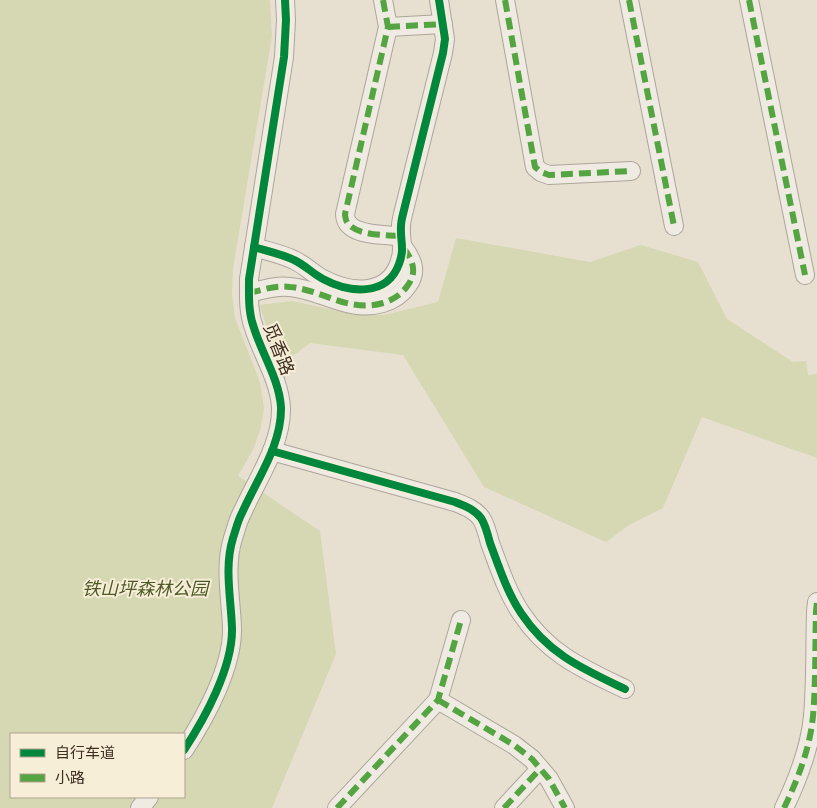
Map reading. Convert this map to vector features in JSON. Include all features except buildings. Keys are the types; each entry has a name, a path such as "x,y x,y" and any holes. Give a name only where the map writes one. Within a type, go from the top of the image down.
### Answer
{"street":[{"name":"觅香路","path":"185,749 197,731 211,702 229,654 232,630 228,562 232,540 241,514 272,451 281,407 277,385 253,328 249,304 249,279 284,57 285,0"},
{"path":"382,0 388,27 345,214 347,222 352,228 369,234 402,241"},
{"path":"254,247 283,255 332,284 346,288 372,289 381,286 396,272 402,241 401,226 403,214 444,53 444,24 439,0"},
{"path":"505,0 535,166 541,172 549,175 631,171"},
{"path":"629,0 674,226"},
{"path":"750,0 805,274"},
{"path":"388,27 444,24"},
{"path":"249,293 278,286 305,290 340,302 359,306 375,305 389,301 400,294 413,275 413,266 402,241"},
{"path":"272,451 471,508 481,519 508,590 521,614 538,635 553,650 574,664 625,689"},
{"path":"784,808 798,777 813,717 817,602"},
{"path":"337,808 438,700 461,620"},
{"path":"438,700 514,745 532,759 549,779 564,808"},
{"path":"504,808 540,768"},
{"path":"140,808 148,798"}],"green space":[{"name":"铁山坪森林公园","path":"0,0 270,0 272,36 233,269 232,294 235,318 260,382 264,408 261,427 253,450 238,476 320,531 336,654 272,808 0,808"},
{"path":"456,238 590,262 641,245 698,262 727,319 793,362 806,361 808,375 817,374 817,458 702,417 663,508 629,525 606,542 484,487 403,355 310,343 281,365 259,305 292,301 351,314 384,315 438,302"}],"marked path":[{"path":"383,0 388,27 345,215 347,222 357,230 372,234 401,236"},
{"path":"505,0 535,167 549,175 631,171"},
{"path":"629,0 674,226"},
{"path":"749,0 805,275"},
{"path":"388,27 443,24"},
{"path":"249,293 269,288 285,287 302,289 358,305 383,303 400,294 406,288 413,275 413,265 403,247"},
{"path":"784,808 803,763 813,716 817,602"},
{"path":"337,808 438,700 461,620"},
{"path":"438,700 514,745 532,759 549,779 565,808"},
{"path":"504,808 540,769"}],"cycle path":[{"path":"185,748 209,708 228,659 232,628 228,571 230,549 239,519 273,448 280,421 281,407 277,386 252,322 249,304 249,279 284,57 285,0"},
{"path":"254,247 289,258 302,264 323,279 344,287 355,289 377,287 393,275 402,253 402,218 443,53 445,39 439,0"},
{"path":"272,451 455,502 472,510 482,520 507,588 531,627 567,659 625,689"}]}
